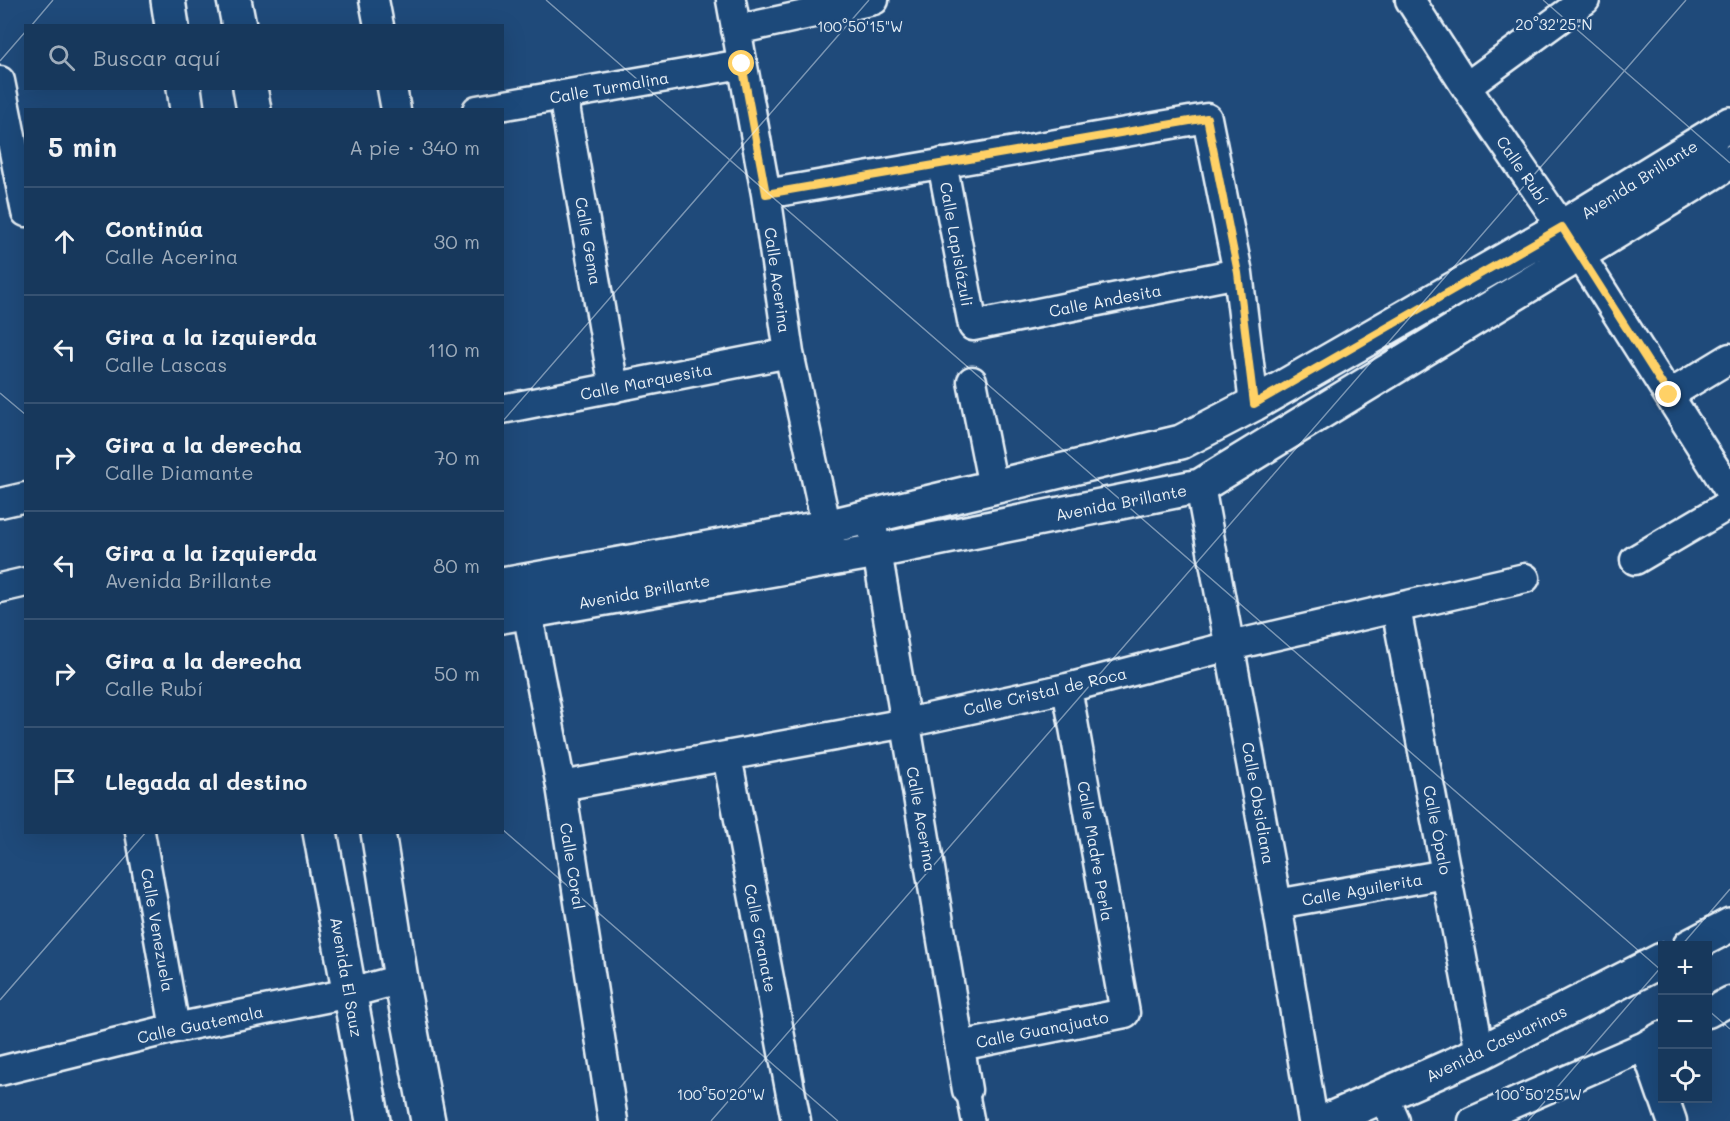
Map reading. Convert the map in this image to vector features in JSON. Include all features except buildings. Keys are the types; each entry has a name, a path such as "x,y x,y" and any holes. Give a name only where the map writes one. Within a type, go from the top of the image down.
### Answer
{"main road":[{"path":"168,0 172,24"},
{"path":"234,0 239,24"},
{"path":"183,90 187,108"},
{"path":"250,90 254,108"},
{"name":"Avenida Brillante","path":"515,598 1181,442 1254,404 1562,227 1730,123"},
{"name":"Avenida Brillante","path":"515,598 877,551 1200,486 1730,162"},
{"name":"Avenida El Sauz","path":"320,834 373,1121"},
{"path":"378,834 401,980 428,1121"},
{"path":"1698,941 1730,925"},
{"name":"Avenida Casuarinas","path":"1326,1121 1390,1108 1480,1053 1658,962"}],"street":[{"path":"374,0 379,24"},
{"name":"Calle Acerina","path":"731,0 766,194 789,353 833,558"},
{"path":"736,30 874,0"},
{"name":"Calle Rubí","path":"1410,0 1466,87 1562,227 1730,492"},
{"path":"1466,87 1585,0"},
{"name":"Calle Turmalina","path":"488,108 742,64"},
{"path":"0,81 24,202"},
{"path":"392,90 396,108"},
{"name":"Calle Gema","path":"563,95 614,388"},
{"path":"766,194 1207,118 1238,273 1254,404"},
{"name":"Calle Lapislázuli","path":"942,163 972,326"},
{"name":"Calle Andesita","path":"972,326 1238,273"},
{"name":"Calle Marquesita","path":"504,409 789,353"},
{"path":"1669,395 1730,358"},
{"path":"972,381 993,487"},
{"name":"Calle Obsidiana","path":"1200,486 1277,904 1313,1121"},
{"path":"0,503 24,497"},
{"path":"1635,560 1730,504"},
{"name":"Calle Acerina","path":"870,516 973,1121"},
{"name":"Calle Cristal de Roca","path":"561,786 906,723 1068,688 1230,646 1525,578"},
{"path":"0,588 24,582"},
{"name":"Calle Coral","path":"515,598 561,786 613,1121"},
{"name":"Calle Ópalo","path":"1396,608 1480,1053"},
{"name":"Calle Madre Perla","path":"1068,688 1125,1013"},
{"name":"Calle Granate","path":"727,756 796,1121"},
{"name":"Calle Venezuela","path":"140,834 175,1028"},
{"name":"Calle Aguilerita","path":"1277,904 1446,874"},
{"name":"Calle Guatemala","path":"0,1071 175,1028 350,993 401,980"},
{"path":"1712,1010 1730,1001"},
{"name":"Calle Guanajuato","path":"960,1046 1125,1013"},
{"path":"1473,1121 1654,1041 1658,1066"},
{"path":"1665,1103 1672,1121"}],"route":[{"path":"742,64 766,194 1207,118 1238,273 1254,404 1562,227 1669,395"}]}
